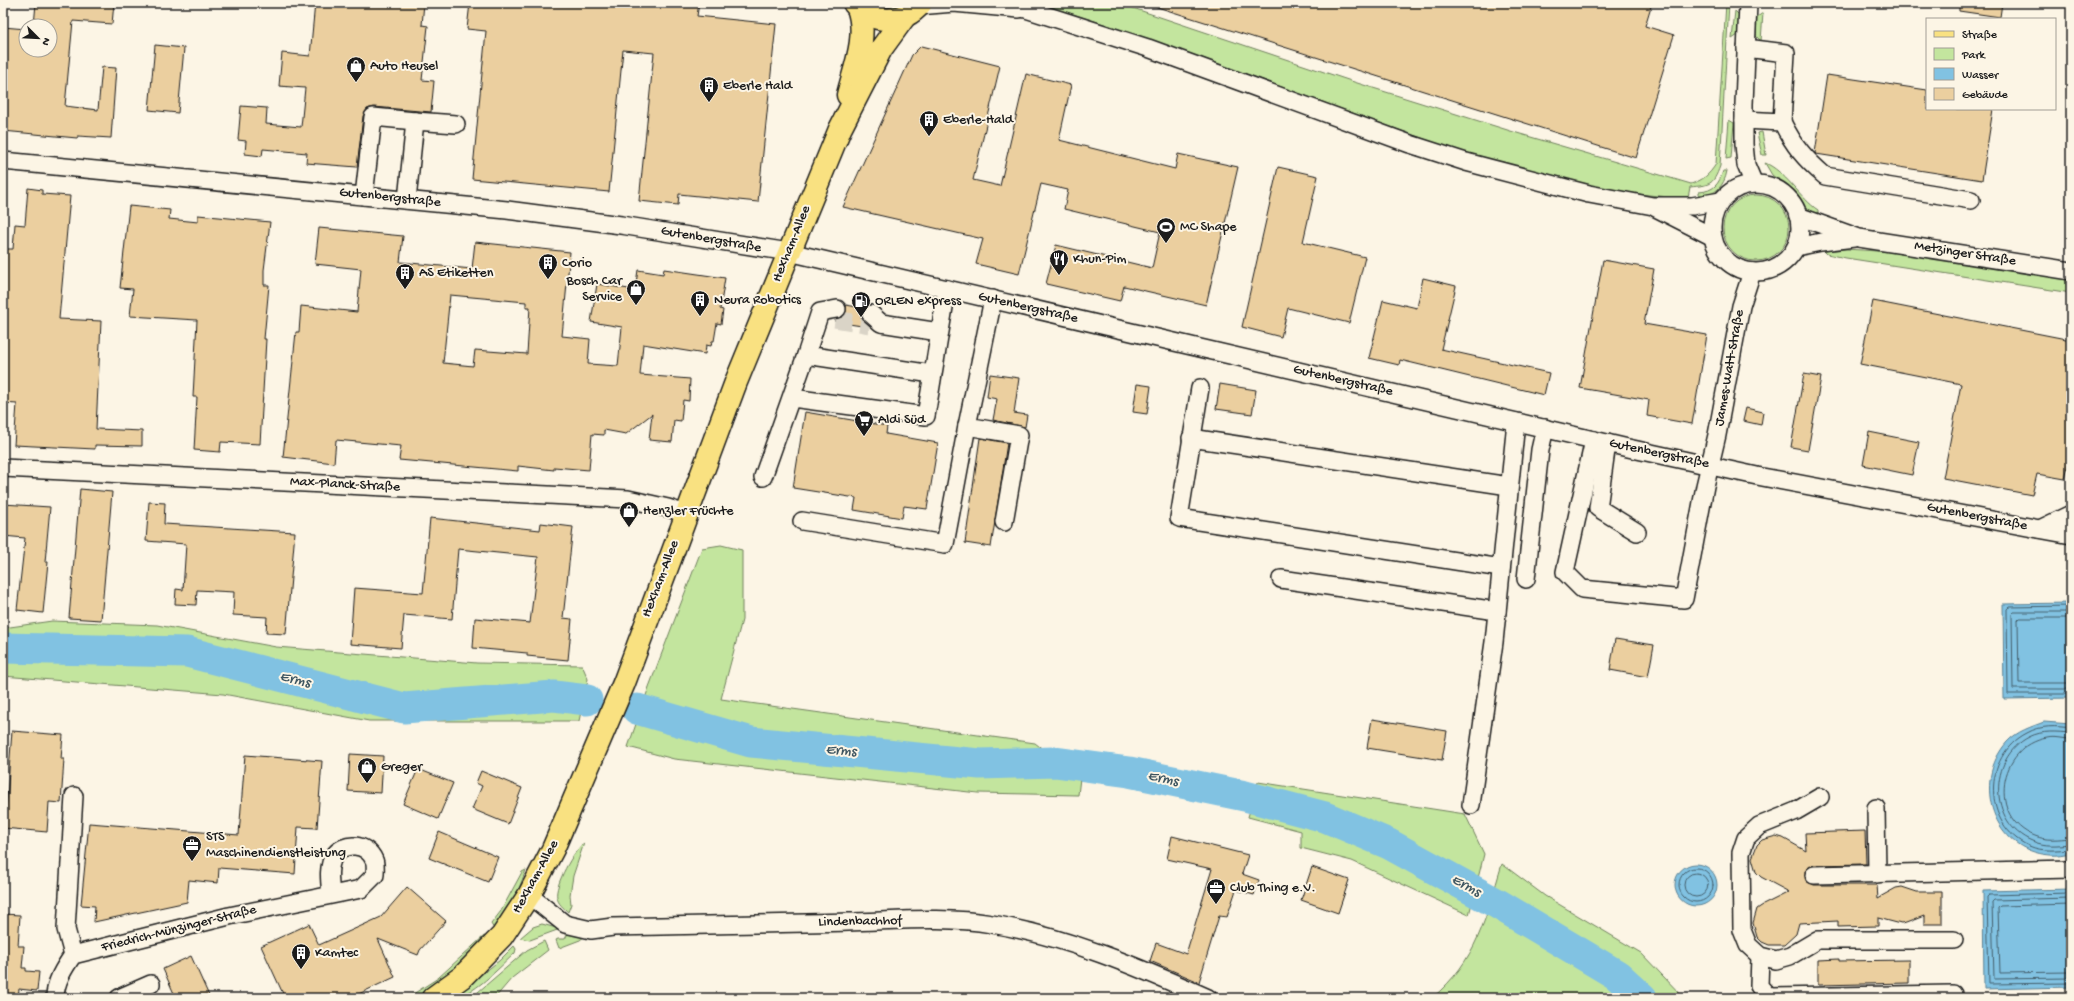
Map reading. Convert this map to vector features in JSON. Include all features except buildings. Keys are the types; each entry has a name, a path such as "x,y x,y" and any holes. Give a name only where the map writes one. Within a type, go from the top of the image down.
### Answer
{"main road":[{"path":"856,6 865,13 880,19 897,19 915,8"},
{"name":"Hexham-Allee","path":"840,129 862,40 862,20 856,6"},
{"name":"Hexham-Allee","path":"433,998 462,977 502,936 529,896 553,849 624,683 736,382 840,129 881,49 915,8"}],"street":[{"path":"1007,3 1148,48 1410,144 1466,162 1567,188 1652,206 1692,206 1721,201"},
{"path":"1748,3 1744,120 1746,165 1754,184"},
{"path":"915,8 954,4 1025,10"},
{"path":"1746,48 1786,54 1782,122 1792,144 1808,162 1825,176 1971,200"},
{"path":"364,196 373,118 456,124"},
{"path":"1744,120 1782,122"},
{"path":"407,200 415,121"},
{"name":"Gutenbergstraße","path":"3,161 507,210 607,223 789,252 1600,441 1710,465 2071,535"},
{"path":"1754,184 1768,186 1782,192 1792,202 1798,216 1800,230 1796,247 1785,261 1769,270 1752,272 1734,267 1720,254 1712,237 1713,218 1721,201 1735,189 1754,184"},
{"path":"1652,206 1712,237"},
{"name":"Metzinger Straße","path":"1798,216 1858,238 2071,271"},
{"name":"Metzinger Straße","path":"1796,247 1821,242 1858,238"},
{"name":"James-Watt-Straße","path":"1600,441 1565,572 1582,589 1684,599 1741,306 1752,272"},
{"path":"792,398 926,416 946,289"},
{"path":"802,521 945,544 993,299"},
{"path":"763,477 806,355 831,314"},
{"path":"874,321 939,332"},
{"path":"806,355 932,374"},
{"path":"1200,388 1179,518 1501,568"},
{"path":"1471,805 1497,611 1516,422"},
{"path":"967,426 1019,435 1004,522"},
{"path":"1526,579 1540,450 1545,428"},
{"path":"1191,438 1509,486"},
{"path":"1600,441 1598,508 1637,532"},
{"name":"Max-Planck-Straße","path":"3,468 628,499 668,508 686,514"},
{"name":"Gutenbergstraße","path":"2040,529 2071,514"},
{"path":"1281,579 1497,611"},
{"path":"1820,797 1796,811 1759,826 1746,838 1741,853 1742,930 1748,945 1760,956 1776,960 1790,956 1817,940 1954,940"},
{"path":"55,998 55,991 62,972 73,955 66,929 73,804"},
{"path":"1876,808 1877,874"},
{"path":"1814,875 2071,869"},
{"name":"Friedrich-Münzinger-Straße","path":"73,955 229,916 331,895"},
{"name":"Lindenbachhof","path":"529,896 565,924 591,930 613,927 912,920 973,921 1054,937 1104,954 1178,991 1208,998"},
{"path":"1760,956 1759,986 1769,997 1953,994"},
{"path":"119,998 151,984"}],"green space":[{"path":"866,3 907,3 888,10"},
{"path":"1039,3 1118,3 1354,82 1517,133 1691,184 1705,177 1716,164 1726,3 1729,3 1720,166 1715,177 1710,183 1702,186 1690,187 1688,198 1642,194 1552,178 1463,152 1187,53"},
{"path":"1735,11 1740,16 1738,35 1732,39"},
{"path":"1763,13 1761,41 1756,36 1757,17"},
{"path":"1729,120 1734,123 1731,158 1726,159"},
{"path":"1762,132 1766,155 1762,155 1757,133"},
{"path":"1765,163 1786,178 1805,199 1818,210 1818,215 1805,207 1795,193 1772,175"},
{"path":"1723,171 1727,171 1724,182 1721,186 1710,194 1699,197 1699,192 1709,190 1718,183"},
{"path":"1756,195 1769,198 1779,205 1786,215 1789,228 1786,241 1779,251 1769,258 1756,261 1743,258 1733,251 1726,241 1723,228 1726,215 1733,205 1743,198"},
{"path":"1846,249 1893,252 2071,280 2071,293 1846,258 1827,254 1824,251"},
{"path":"721,545 742,550 742,620 721,699 1035,743 1080,778 1078,795 978,793 674,759 628,747 649,687 702,548"},
{"path":"52,621 157,625 276,647 477,663 582,665 588,679 579,721 369,721 223,694 3,676 3,628"},
{"path":"1258,782 1465,814 1484,854 1469,915 1352,861 1301,848 1301,831 1248,817"},
{"path":"584,843 573,876 570,895 571,904 568,912 558,902 557,892 570,860"},
{"path":"1502,864 1545,896 1641,953 1684,998 1432,998 1460,969 1470,953 1485,920"},
{"path":"526,870 517,894 494,929 491,924 501,911 522,872"},
{"path":"542,924 560,929 530,940 520,938 533,927"},
{"path":"568,933 585,936 580,940 559,948 556,940 565,939"},
{"path":"484,936 488,937 442,982 417,998 407,998 438,978"},
{"path":"544,941 548,950 512,978 495,998 471,998 527,950"},
{"path":"514,946 516,949 515,953 494,973 468,993 460,997 452,998 500,960"}],"water":[{"path":"2071,603 2071,698 2004,699 2003,604"},
{"path":"2044,722 2071,724 2071,853 2050,855 2030,851 2014,841 2002,828 1994,812 1990,795 1991,776 1996,758 2007,742 2020,732"},
{"path":"1696,864 1711,870 1717,885 1711,900 1696,906 1681,900 1675,885 1681,870"},
{"path":"2071,889 2071,987 1984,989 1983,891"}],"waterway":[{"name":"Erms","path":"3,648 187,652 404,708 554,696 587,700"},
{"name":"Erms","path":"637,709 751,742 980,764 1055,762 1129,772 1245,796 1325,817 1389,844 1498,904 1617,975 1642,998"}],"tunnel":[{"path":"835,319 870,325"}],"place":[{"name":"Auto Heusel","path":"356,83"},
{"name":"Eberle Hald","path":"709,103"},
{"name":"Eberle-Hald","path":"929,137"},
{"name":"MC Shape","path":"1166,244"},
{"name":"Khun-Pim","path":"1059,276"},
{"name":"Corio","path":"548,280"},
{"name":"AS Etiketten","path":"405,290"},
{"name":"Bosch Car Service","path":"636,306"},
{"name":"Neura Robotics","path":"700,317"},
{"name":"ORLEN express","path":"861,318"},
{"name":"Aldi Süd","path":"864,437"},
{"name":"Henzler Früchte","path":"629,528"},
{"name":"Greger","path":"367,784"},
{"name":"STS Maschinendienstleistung","path":"192,862"},
{"name":"Club Thing e.V.","path":"1216,905"},
{"name":"Kamtec","path":"301,970"}]}
